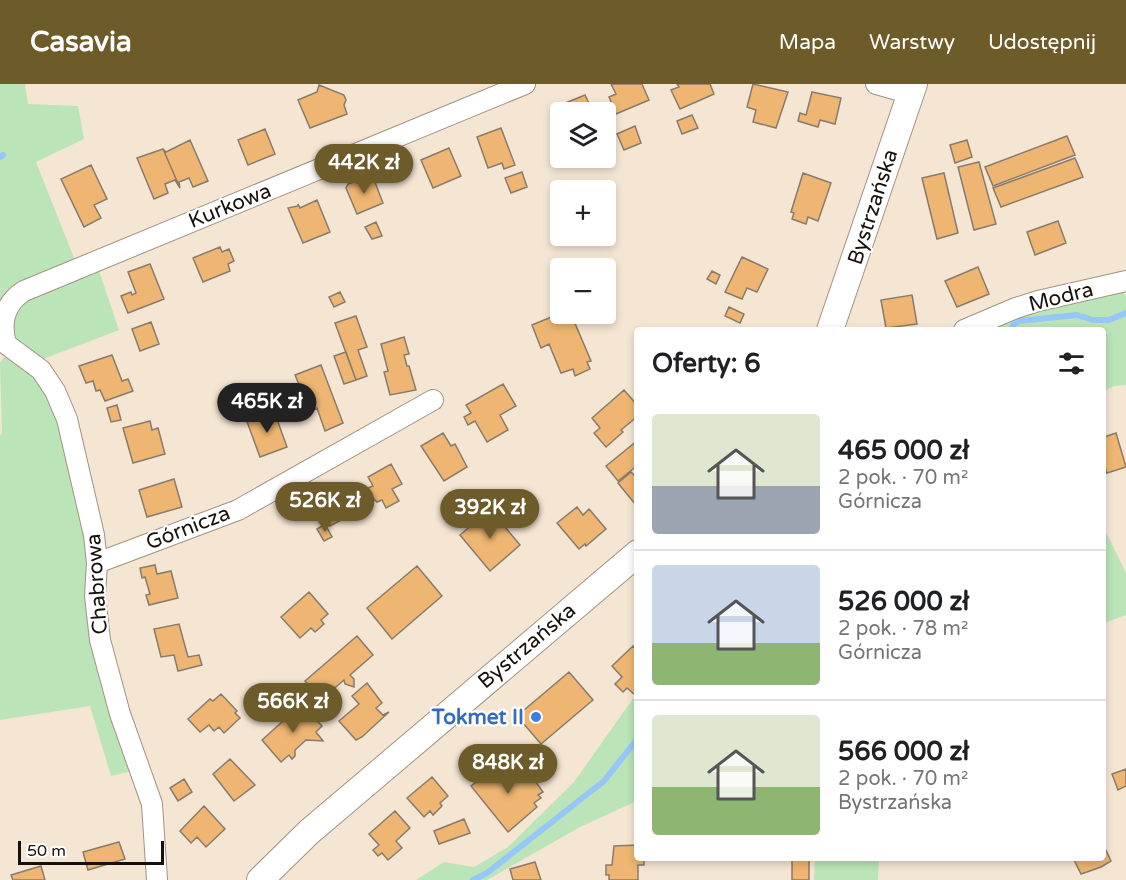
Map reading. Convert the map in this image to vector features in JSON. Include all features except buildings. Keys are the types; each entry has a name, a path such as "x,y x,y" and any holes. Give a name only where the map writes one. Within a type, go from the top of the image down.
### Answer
{"main road":[{"name":"Bystrzańska","path":"831,327 912,89"},
{"name":"Bystrzańska","path":"260,880 309,831 634,556"},
{"name":"Bystrzańska","path":"276,880 362,787"}],"street":[{"name":"Kurkowa","path":"3,348 5,314 9,304 24,291 525,84"},
{"path":"876,84 912,89"},
{"name":"Modra","path":"971,327 1016,308 1126,282"},
{"name":"Chabrowa","path":"3,348 41,370 55,391 63,410 88,502 98,563 95,596 100,640 120,714 152,804 157,880"},
{"name":"Górnicza","path":"98,563 259,500 433,400"}],"green space":[{"path":"0,84 25,84 28,104 78,106 84,139 36,162 76,263 0,306"},
{"path":"97,265 119,330 38,361 13,342 10,326 16,306"},
{"path":"1122,286 1126,297 1126,385 1114,386 1106,390 1106,327 996,327 992,323"},
{"path":"5,356 37,376 61,418 133,771 111,776 90,706 0,720 0,435 2,434 0,363"},
{"path":"1106,532 1126,573 1126,615 1106,622"},
{"path":"634,697 634,802 580,827 487,880 416,880 444,862 474,867 508,847 574,782"},
{"path":"815,861 879,861 878,880 814,880"}],"waterway":[{"path":"1013,327 1019,321 1077,315 1093,320 1109,320 1126,313"},
{"path":"473,880 487,873 604,781 634,743"}],"place":[{"name":"Tokmet II","path":"536,717"}]}
